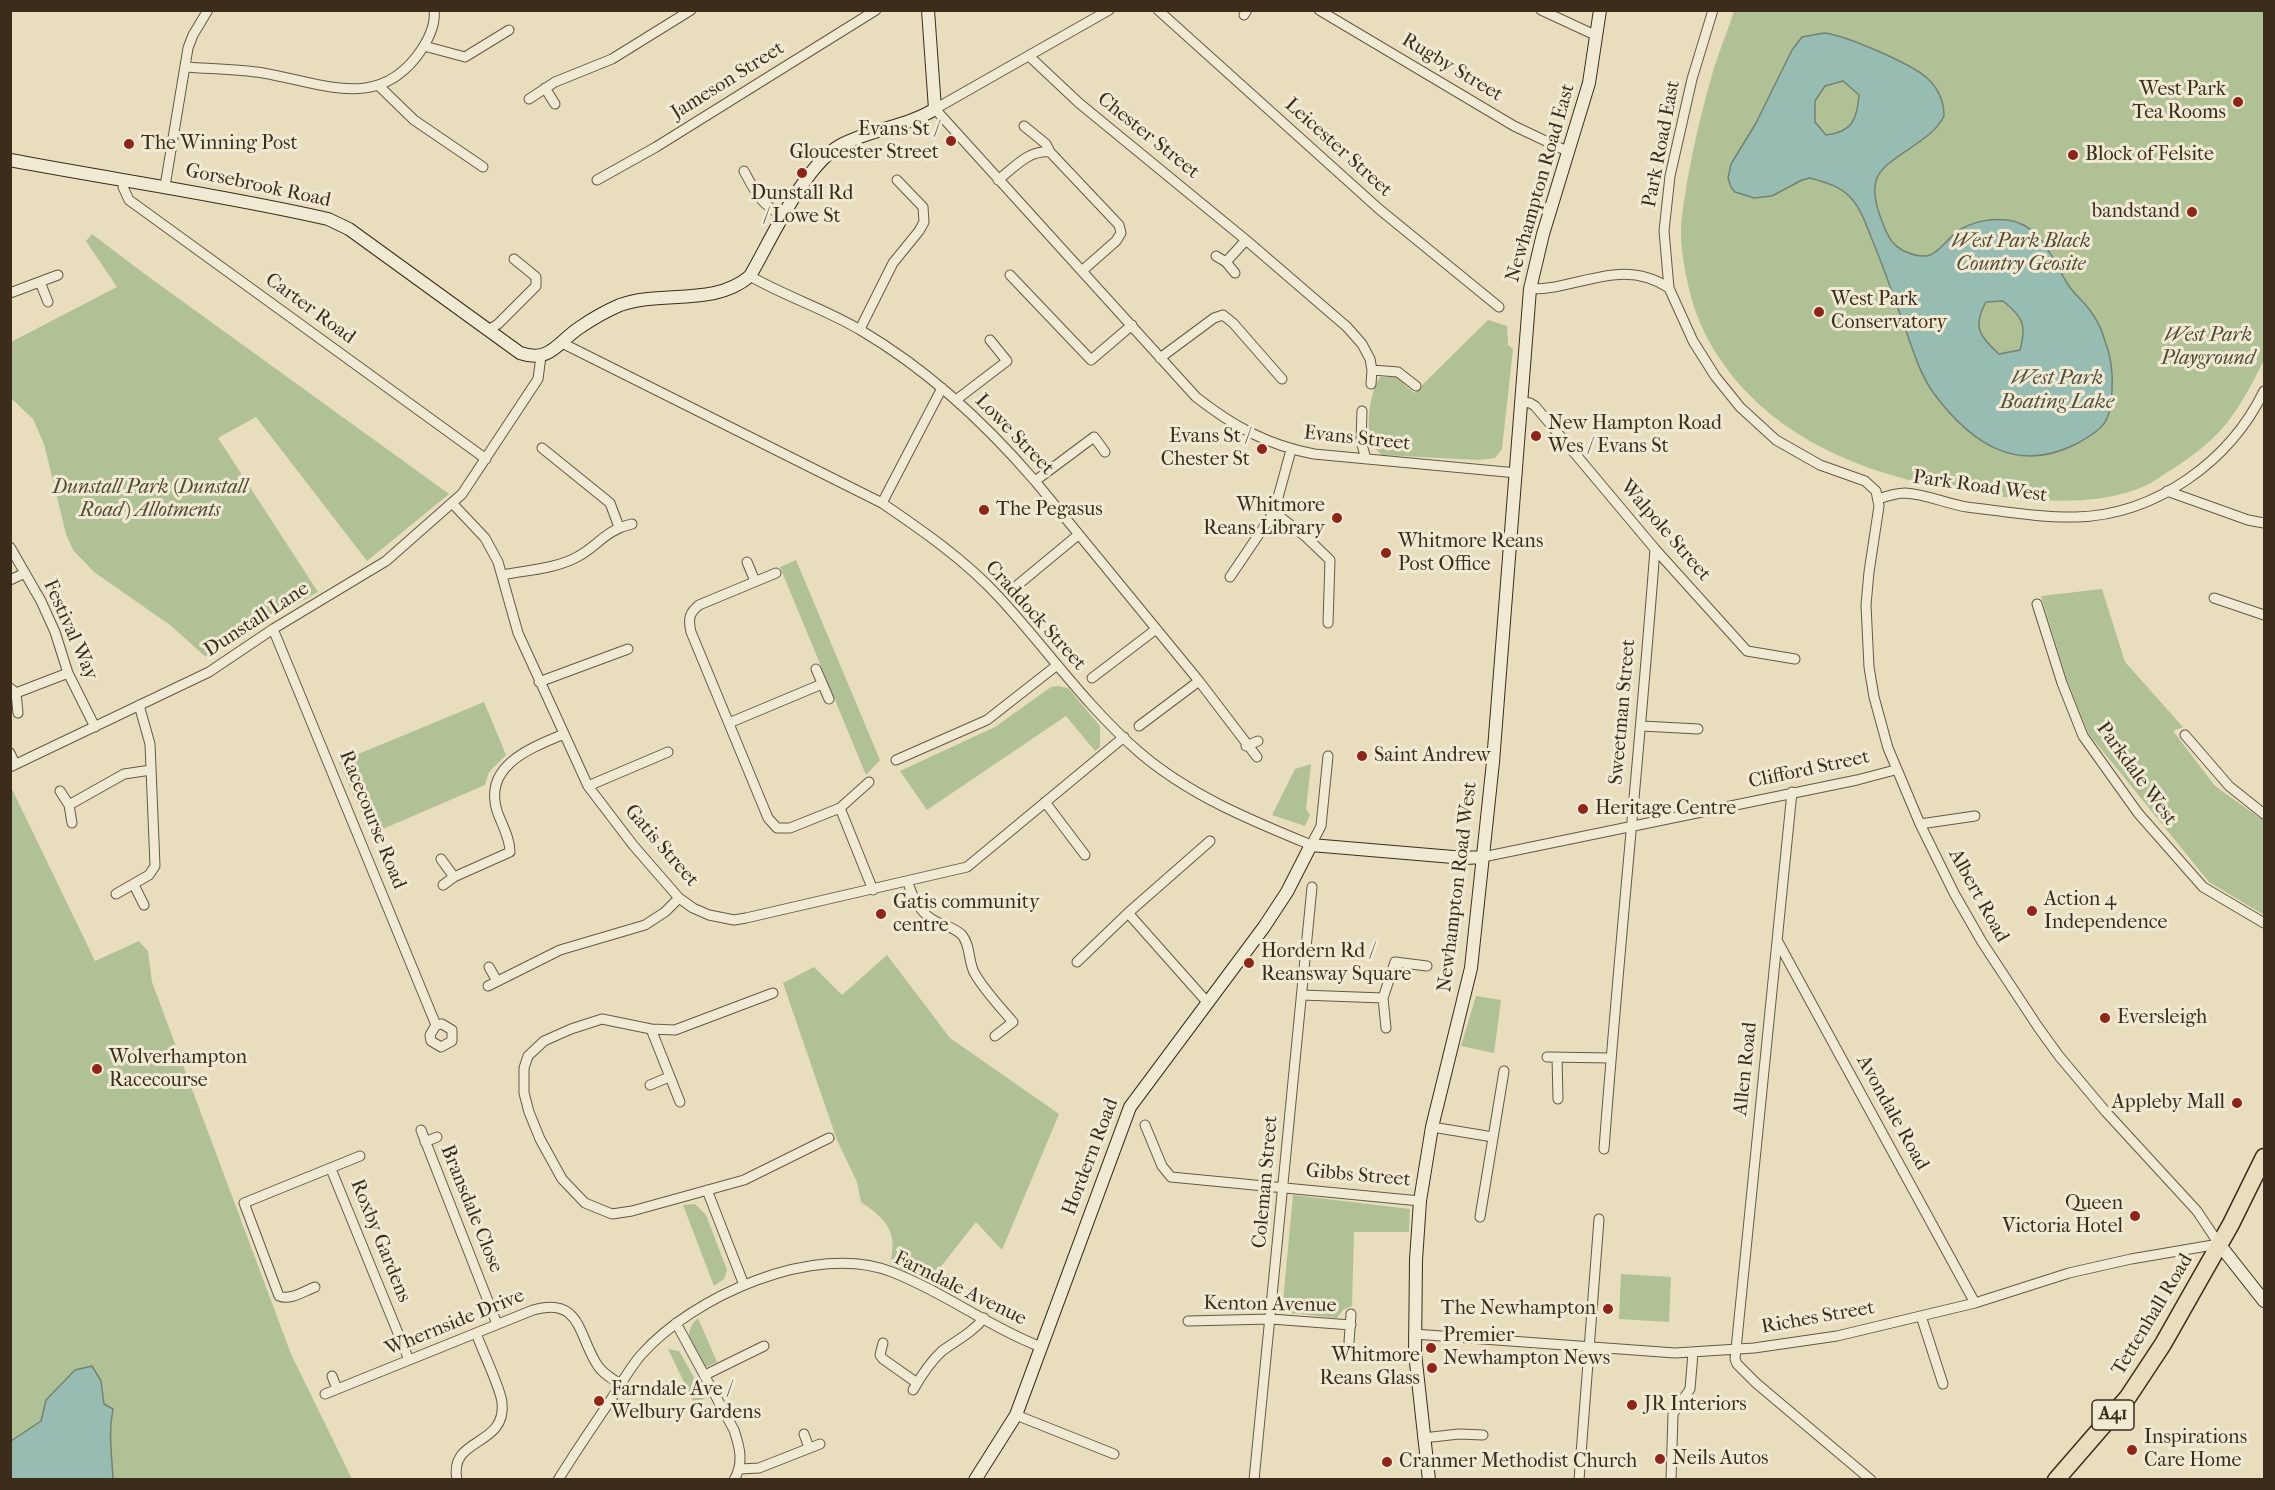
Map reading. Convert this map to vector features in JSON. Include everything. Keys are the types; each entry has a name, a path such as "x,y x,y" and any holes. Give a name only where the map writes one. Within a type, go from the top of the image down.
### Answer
{"highway":[{"name":"Tettenhall Road","path":"2056,1479 2128,1397 2163,1344 2265,1157"}],"street":[{"path":"165,186 188,48 208,10"},
{"path":"185,67 262,73 343,90 367,89 379,86 401,74 414,61 424,46 433,25 434,10"},
{"path":"529,99 555,82 612,60 691,10"},
{"name":"Jameson Street","path":"597,180 656,147 876,10"},
{"path":"928,10 935,109"},
{"path":"541,356 552,352 587,323 623,304 717,293 739,284 750,276 810,174 834,150 855,139 918,118 1109,10"},
{"name":"Leicester Street","path":"1158,10 1379,209 1499,307"},
{"name":"Rugby Street","path":"1319,10 1520,130 1569,152"},
{"path":"1541,10 1597,36"},
{"name":"Newhampton Road East","path":"1522,402 1530,289 1543,234 1589,82 1600,10"},
{"name":"Park Road East","path":"1669,288 1664,231 1666,204 1681,123 1713,10"},
{"path":"424,46 465,57 510,30"},
{"name":"Chester Street","path":"1029,56 1079,103 1246,240 1347,327 1362,344 1372,370 1371,384"},
{"path":"379,86 414,120 483,167"},
{"path":"545,88 555,104"},
{"name":"Evans Street","path":"935,109 1196,397 1225,420 1257,437 1291,450 1517,473"},
{"path":"1024,126 1046,144 1050,152 1119,225 1121,233 1116,241 1083,270"},
{"path":"998,180 1030,154 1037,151 1050,152"},
{"name":"Gorsebrook Road","path":"10,160 124,181 165,186 315,216 338,223 520,353 541,356"},
{"path":"744,171 759,199 768,208 784,217"},
{"path":"860,330 893,263 920,231 924,222 923,207 897,180"},
{"name":"Carter Road","path":"124,181 125,192 129,200 486,459"},
{"path":"1226,262 1246,240"},
{"path":"1216,256 1226,262 1236,273"},
{"path":"488,330 498,324 536,286 536,277 514,259"},
{"path":"10,294 58,274"},
{"path":"1010,274 1091,360 1132,325"},
{"path":"1530,289 1550,290 1610,274 1657,280 1669,288 1693,341 1714,376 1740,407 1776,440 1820,465 1865,481 1876,491 1878,499"},
{"name":"Lowe Street","path":"750,276 860,330 907,360 956,400 1009,451 1035,481 1199,681 1246,746 1257,757"},
{"path":"40,282 48,302"},
{"path":"1161,358 1214,318 1223,315 1233,323 1282,379"},
{"path":"956,400 1007,361 990,340"},
{"name":"Craddock Street","path":"562,343 882,503 950,552 999,597 1056,666 1140,752 1196,793 1252,821 1311,845"},
{"name":"Dunstall Lane","path":"10,753 13,766 209,672 273,629 386,561 453,504 486,459 538,379 541,356"},
{"path":"1372,370 1398,372 1416,386"},
{"path":"882,503 942,388"},
{"name":"Park Road West","path":"1878,499 1905,493 1950,504 2034,515 2077,517 2117,512 2167,491 2210,463 2245,425 2265,391"},
{"name":"Newhampton Road West","path":"1429,1479 1414,1334 1420,1200 1432,1126 1471,968 1483,857 1522,402"},
{"name":"Walpole Street","path":"1522,402 1535,406 1655,549 1747,651 1795,659"},
{"path":"1362,411 1361,441 1366,459"},
{"path":"1035,481 1094,437 1105,452"},
{"path":"542,448 610,503 619,527"},
{"path":"1230,577 1274,512 1291,450"},
{"path":"2167,491 2265,524"},
{"name":"Albert Road","path":"1878,499 1878,516 1868,583 1867,638 1874,697 1896,770 1920,824 1954,893 1982,942 2045,1037 2106,1112 2197,1211 2219,1244"},
{"name":"Gatis Street","path":"453,504 484,538 503,575 518,633 588,786 633,845 679,898 709,915 734,920 967,867 1124,737"},
{"path":"1274,512 1306,537 1330,560 1328,622"},
{"path":"503,575 546,567 578,557 604,536 619,527 632,524"},
{"path":"1014,588 1078,535"},
{"name":"Festival Way","path":"10,547 55,632 68,673 95,728"},
{"name":"Sweetman Street","path":"1604,1149 1630,826 1642,726 1655,549"},
{"path":"747,562 755,581"},
{"path":"10,580 25,573"},
{"path":"776,573 699,605 693,610 688,622 768,818 777,828 790,828 840,808 870,783"},
{"path":"2214,598 2265,615"},
{"name":"Parkdale West","path":"2037,604 2062,682 2083,736 2090,746 2138,813 2203,887 2265,923"},
{"name":"Racecourse Road","path":"273,629 436,1025"},
{"path":"1092,678 1155,630"},
{"path":"539,682 628,649"},
{"path":"896,760 987,720 1056,666"},
{"path":"816,669 828,699"},
{"path":"18,713 13,691 68,673"},
{"path":"1139,726 1199,681"},
{"path":"729,723 822,684"},
{"path":"116,894 149,875 155,866 150,744 139,705"},
{"path":"1642,726 1698,729"},
{"path":"443,885 454,877 510,852 510,844 496,809 496,789 499,777 513,759 564,734"},
{"path":"2185,735 2229,786 2265,814"},
{"path":"1246,746 1258,741"},
{"path":"588,786 668,752"},
{"path":"1328,756 1321,826 1311,845 1465,858 1483,857"},
{"name":"Clifford Street","path":"1483,857 1896,770"},
{"path":"69,805 124,774 151,771"},
{"path":"60,791 69,805 72,823"},
{"name":"Allen Road","path":"1735,1350 1792,792"},
{"path":"1045,802 1085,855"},
{"path":"840,808 873,890"},
{"path":"1920,824 1975,816"},
{"path":"1077,962 1128,913 1210,841"},
{"name":"Hordern Road","path":"975,1479 1016,1415 1130,1107 1277,909 1311,845"},
{"path":"441,859 454,877"},
{"path":"908,882 911,894 923,911 935,922 955,930 962,936 967,944 974,973 1013,1022 995,1036"},
{"path":"134,885 144,905"},
{"name":"Coleman Street","path":"1254,1479 1312,887"},
{"path":"488,986 560,950 645,925 679,898"},
{"path":"1128,913 1207,1002"},
{"name":"Avondale Road","path":"1777,941 1974,1303"},
{"path":"1386,1028 1383,998 1395,962 1427,966"},
{"path":"489,967 497,981"},
{"path":"773,993 675,1030 651,1029 602,1020 544,1041 528,1056 524,1068 523,1086 529,1112 540,1139 562,1179 585,1203 612,1214 621,1214 744,1180 829,1138"},
{"path":"1302,995 1383,998"},
{"path":"651,1029 680,1102"},
{"path":"1558,1099 1552,1057 1611,1058"},
{"path":"1479,1217 1504,1071"},
{"path":"650,1085 669,1077"},
{"name":"Gibbs Street","path":"1145,1125 1161,1166 1171,1177 1420,1200"},
{"path":"1432,1126 1493,1137"},
{"name":"Bransdale Close","path":"421,1130 497,1324"},
{"name":"Bransdale Close","path":"425,1142 437,1137"},
{"name":"Roxby Gardens","path":"315,1287 284,1298 279,1296 244,1203 360,1156"},
{"name":"Roxby Gardens","path":"331,1169 409,1360"},
{"path":"707,1190 744,1285"},
{"path":"1579,1479 1599,1219"},
{"path":"2219,1244 2265,1301"},
{"name":"Riches Street","path":"1414,1334 1693,1353 1735,1350 1837,1336 1974,1303 2069,1273 2131,1259 2219,1244"},
{"name":"Farndale Avenue","path":"558,1479 640,1356 676,1323 695,1310 744,1285 786,1271 843,1264 891,1271 984,1318 1014,1337 1041,1347"},
{"name":"Whernside Drive","path":"325,1394 545,1306 562,1308 575,1318 599,1367 620,1384"},
{"name":"Kenton Avenue","path":"1349,1342 1351,1314"},
{"path":"1921,1316 1943,1384"},
{"path":"883,1343 880,1355 915,1386 937,1356 970,1333 984,1318"},
{"name":"Kenton Avenue","path":"1188,1321 1271,1319 1351,1325"},
{"path":"676,1323 734,1430 740,1448 740,1469 734,1479"},
{"path":"457,1479 457,1464 461,1454 494,1432 501,1414 502,1401 476,1333"},
{"path":"705,1375 764,1346"},
{"path":"1735,1350 1737,1364 1756,1383 1871,1479"},
{"path":"1671,1479 1673,1414 1690,1389 1693,1353"},
{"path":"332,1376 337,1389"},
{"path":"1016,1415 1114,1454"},
{"path":"804,1434 809,1448"},
{"path":"1423,1438 1459,1434 1483,1435"},
{"path":"740,1469 759,1468 820,1444"}],"green space":[{"name":"West Park Black Country Geosite","path":"1734,11 2264,11 2264,360 2227,423 2189,458 2145,486 2129,492 2094,499 2058,501 1965,492 1887,474 1814,443 1781,422 1750,396 1724,365 1709,341 1691,297 1682,248 1682,213 1696,139 1714,68"},
{"name":"Dunstall Park (Dunstall Road) Allotments","path":"92,234 449,494 367,561 256,417 218,438 318,592 267,620 207,658 170,625 94,572 73,550 66,534 44,444 33,419 11,398 11,342 117,287 86,241"},
{"path":"1488,320 1507,326 1507,344 1513,349 1502,449 1495,458 1479,460 1382,455 1372,444 1369,429 1371,400 1380,377 1396,377 1414,393"},
{"path":"796,560 880,760 866,775 780,567"},
{"path":"2102,589 2125,662 2183,727 2173,731 2215,786 2264,821 2264,915 2209,882 2088,733 2068,683 2041,596"},
{"path":"1051,687 1068,688 1100,726 1100,747 1095,751 1066,716 927,810 900,771 995,727"},
{"path":"484,702 506,755 489,772 485,785 371,834 339,762"},
{"path":"1311,764 1306,809 1310,815 1305,826 1272,815 1295,769"},
{"name":"Wolverhampton Racecourse","path":"10,785 95,961 139,941 148,951 152,982 291,1354 352,1479 11,1479"},
{"path":"887,955 950,1038 1059,1114 1002,1250 976,1222 928,1283 890,1264 892,1243 888,1227 878,1215 861,1202 857,1182 837,1140 783,983 814,967 842,995"},
{"path":"1476,996 1501,1000 1494,1053 1461,1046"},
{"path":"1293,1195 1410,1209 1409,1232 1354,1232 1352,1306 1343,1310 1337,1318 1282,1312"},
{"path":"695,1204 706,1215 727,1270 724,1279 714,1286 683,1205"},
{"path":"1621,1274 1671,1277 1669,1322 1619,1319"},
{"path":"698,1318 717,1362 704,1368 689,1337 692,1325"},
{"path":"668,1349 679,1351 706,1398 694,1403"}],"water":[{"name":"West Park Boating Lake","path":"1824,33 1862,44 1908,65 1927,78 1934,86 1942,100 1944,111 1944,116 1938,126 1887,165 1880,172 1876,181 1878,211 1885,229 1893,242 1901,249 1924,256 1937,251 1963,228 1985,221 1996,219 2011,221 2024,225 2035,233 2046,247 2069,287 2094,316 2107,347 2112,371 2110,410 2104,423 2093,434 2055,453 2034,456 2015,455 1980,440 1964,428 1949,412 1926,380 1865,221 1850,197 1837,187 1810,178 1772,196 1754,198 1735,192 1731,187 1728,178 1731,164 1756,123 1792,50 1802,37","holes":["1843,81 1859,95 1855,118 1842,131 1826,135 1815,122 1815,101 1825,86","2003,301 2019,317 2023,334 2020,350 1999,354 1983,337 1979,318 1986,302"]},
{"path":"92,1366 101,1381 104,1404 113,1409 111,1435 113,1479 11,1479 11,1441 41,1421 46,1400 75,1370"}],"place":[{"name":"West Park Tea Rooms","path":"2238,102"},
{"name":"Evans St / Gloucester Street","path":"951,141"},
{"name":"The Winning Post","path":"129,144"},
{"name":"Block of Felsite","path":"2073,155"},
{"name":"Dunstall Rd / Lowe St","path":"802,173"},
{"name":"bandstand","path":"2192,212"},
{"name":"West Park Conservatory","path":"1819,312"},
{"name":"New Hampton Road Wes / Evans St","path":"1536,436"},
{"name":"Evans St / Chester St","path":"1262,449"},
{"name":"The Pegasus","path":"984,510"},
{"name":"Whitmore Reans Library","path":"1337,518"},
{"name":"Whitmore Reans Post Office","path":"1386,553"},
{"name":"Saint Andrew","path":"1362,756"},
{"name":"Heritage Centre","path":"1583,809"},
{"name":"Action 4 Independence","path":"2032,911"},
{"name":"Gatis community centre","path":"881,914"},
{"name":"Hordern Rd / Reansway Square","path":"1249,963"},
{"name":"Eversleigh","path":"2105,1018"},
{"name":"Wolverhampton Racecourse","path":"97,1069"},
{"name":"Appleby Mall","path":"2237,1103"},
{"name":"Queen Victoria Hotel","path":"2135,1216"},
{"name":"The Newhampton","path":"1608,1309"},
{"name":"Premier Newhampton News","path":"1431,1348"},
{"name":"Whitmore Reans Glass","path":"1432,1368"},
{"name":"Farndale Ave / Welbury Gardens","path":"599,1401"},
{"name":"JR Interiors","path":"1632,1405"},
{"name":"Inspirations Care Home","path":"2132,1450"},
{"name":"Neils Autos","path":"1660,1459"},
{"name":"Cranmer Methodist Church","path":"1387,1462"}],"park label":[{"name":"West Park Playground","path":"2208,348"}]}
